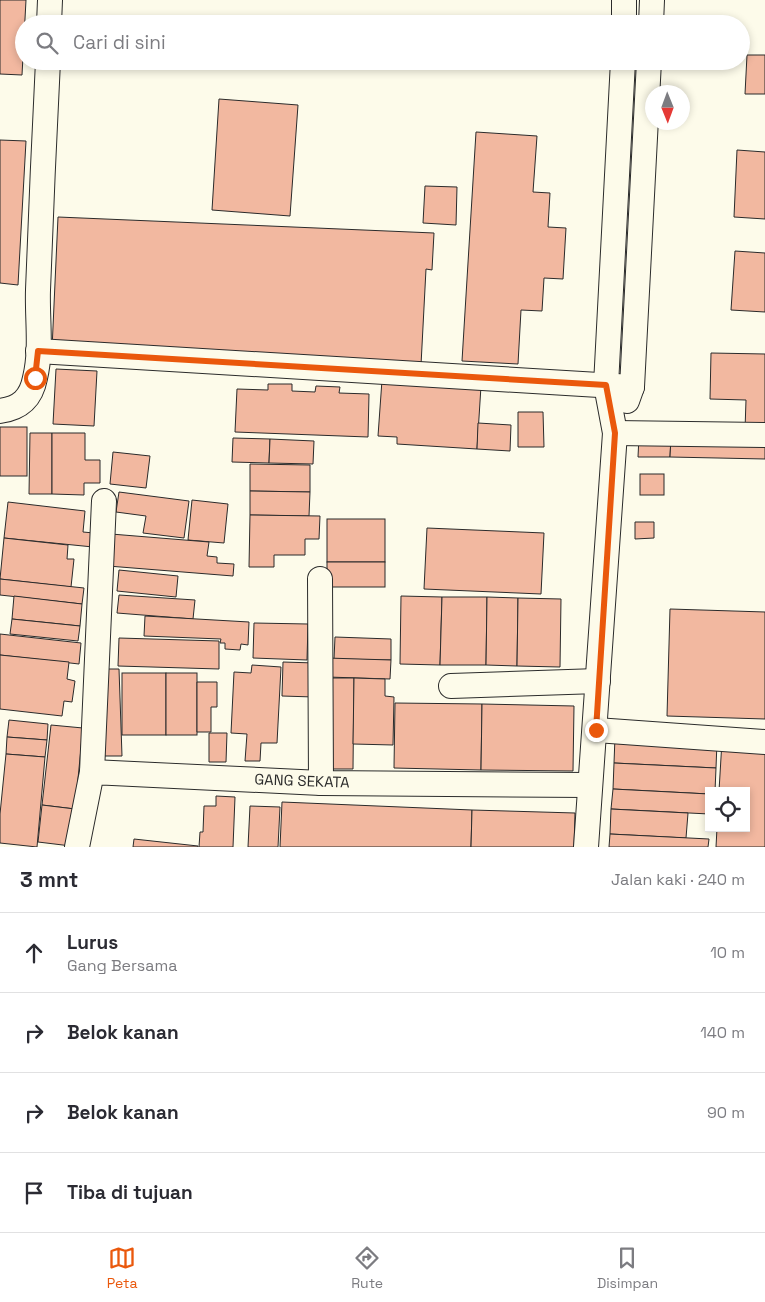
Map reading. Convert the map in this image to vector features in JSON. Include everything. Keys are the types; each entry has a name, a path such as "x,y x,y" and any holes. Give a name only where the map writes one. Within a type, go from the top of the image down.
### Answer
{"street":[{"path":"49,15 50,0"},
{"path":"624,0 624,15"},
{"path":"651,15 652,0"},
{"path":"0,411 16,408 28,396 35,378 38,351 38,300 48,70"},
{"path":"586,847 589,785 596,730 615,433 606,385 623,70"},
{"path":"615,433 632,387 649,70"},
{"path":"620,136 645,136"},
{"path":"610,290 637,292"},
{"path":"38,351 632,387"},
{"path":"615,433 765,435"},
{"path":"77,847 92,772 104,501"},
{"path":"320,579 321,783"},
{"path":"451,686 598,681"},
{"path":"596,730 765,742"},
{"name":"GANG SEKATA","path":"92,772 321,783 589,785"}],"building":[{"path":"0,0 26,0 25,15 15,15 15,70 22,70 22,75 0,74"},
{"path":"750,55 765,55 765,94 745,94 746,70 750,70"},
{"path":"219,99 298,105 290,216 212,210"},
{"path":"476,132 537,136 533,192 550,193 548,227 566,228 563,279 544,278 542,311 521,310 518,364 462,361"},
{"path":"0,140 26,141 18,285 0,283"},
{"path":"737,150 765,152 765,219 734,217"},
{"path":"425,186 457,187 456,225 423,223"},
{"path":"58,217 434,233 432,270 426,269 421,365 52,349"},
{"path":"735,251 765,253 765,312 731,310"},
{"path":"711,353 765,354 765,431 745,430 746,400 710,399"},
{"path":"56,369 97,371 94,426 53,424"},
{"path":"382,380 481,386 477,449 397,444 397,437 378,436"},
{"path":"268,384 292,384 292,391 315,392 316,386 340,387 339,393 369,394 368,437 235,432 237,389 268,390"},
{"path":"518,412 543,412 544,447 518,447"},
{"path":"478,423 511,425 510,451 477,449"},
{"path":"0,427 27,427 27,476 0,476"},
{"path":"30,433 52,433 52,494 29,494"},
{"path":"52,433 85,433 85,460 100,460 100,483 84,483 84,495 52,494"},
{"path":"639,436 671,437 670,457 638,457"},
{"path":"671,437 765,438 765,459 670,457"},
{"path":"233,438 270,439 269,463 232,462"},
{"path":"270,439 314,441 313,464 269,463"},
{"path":"113,452 150,456 146,488 110,484"},
{"path":"250,464 310,465 310,492 250,491"},
{"path":"640,474 664,474 664,495 640,495"},
{"path":"250,491 310,492 309,516 250,515"},
{"path":"119,492 189,501 184,538 143,533 146,516 116,512"},
{"path":"192,500 228,504 224,543 188,540"},
{"path":"8,502 85,511 83,532 94,533 93,547 4,538"},
{"path":"250,515 320,516 319,539 305,539 305,555 274,555 274,567 249,567"},
{"path":"327,519 385,519 385,562 327,562"},
{"path":"635,522 654,522 654,538 635,539"},
{"path":"427,528 544,533 541,594 424,589"},
{"path":"111,534 209,542 207,556 217,557 217,563 234,564 233,576 108,566"},
{"path":"4,538 68,545 67,559 74,559 71,587 0,579"},
{"path":"327,562 385,562 385,587 327,587"},
{"path":"119,570 178,576 176,597 117,591"},
{"path":"0,579 84,588 82,604 0,595"},
{"path":"119,595 195,600 193,619 117,613"},
{"path":"14,596 82,604 80,626 12,619"},
{"path":"401,596 442,597 440,665 400,664"},
{"path":"442,597 487,597 486,665 440,665"},
{"path":"487,597 518,598 517,666 486,665"},
{"path":"518,598 561,599 560,667 517,666"},
{"path":"670,609 765,612 765,719 667,716"},
{"path":"145,616 249,622 248,645 241,644 240,650 225,649 225,643 220,643 221,639 144,636"},
{"path":"12,619 80,626 78,641 10,634"},
{"path":"254,623 308,624 307,660 253,658"},
{"path":"0,634 81,643 79,664 0,655"},
{"path":"335,637 391,639 391,660 334,659"},
{"path":"119,638 219,641 219,669 118,666"},
{"path":"0,655 69,662 67,679 75,681 72,702 64,701 62,716 0,709"},
{"path":"327,658 391,660 390,679 327,677"},
{"path":"283,662 315,663 314,697 282,696"},
{"path":"252,665 281,667 277,743 261,743 260,761 245,761 247,734 231,733 234,672 251,673"},
{"path":"99,669 119,669 122,756 103,756"},
{"path":"122,673 166,673 166,735 122,735"},
{"path":"166,673 197,673 197,735 166,735"},
{"path":"326,678 354,678 353,769 325,769"},
{"path":"354,678 385,679 385,696 394,697 393,745 353,744"},
{"path":"197,682 217,682 217,707 211,707 211,732 197,732"},
{"path":"395,703 482,704 481,770 394,768"},
{"path":"482,704 574,706 573,771 481,770"},
{"path":"9,720 48,724 47,740 7,737"},
{"path":"51,725 83,728 75,809 42,805"},
{"path":"209,733 227,733 226,762 209,762"},
{"path":"7,737 47,740 45,757 6,754"},
{"path":"615,737 717,742 716,768 614,763"},
{"path":"722,741 765,744 765,847 716,847 717,832 750,832 750,787 719,787"},
{"path":"6,754 45,757 37,847 0,843 0,814"},
{"path":"614,763 716,768 715,787 705,787 705,794 613,789"},
{"path":"613,789 705,794 705,814 611,809"},
{"path":"216,796 235,797 233,847 199,847 200,832 203,832 204,806 216,806"},
{"path":"282,802 472,810 471,847 280,847"},
{"path":"42,805 75,809 71,846 38,842"},
{"path":"250,806 280,807 278,847 248,847"},
{"path":"611,809 688,813 686,838 610,834"},
{"path":"472,810 575,813 574,847 471,847"},
{"path":"610,834 709,839 708,847 609,847"},
{"path":"134,839 198,846 198,847 133,847"}],"route":[{"path":"35,378 38,351 606,385 615,433 596,730"}]}
